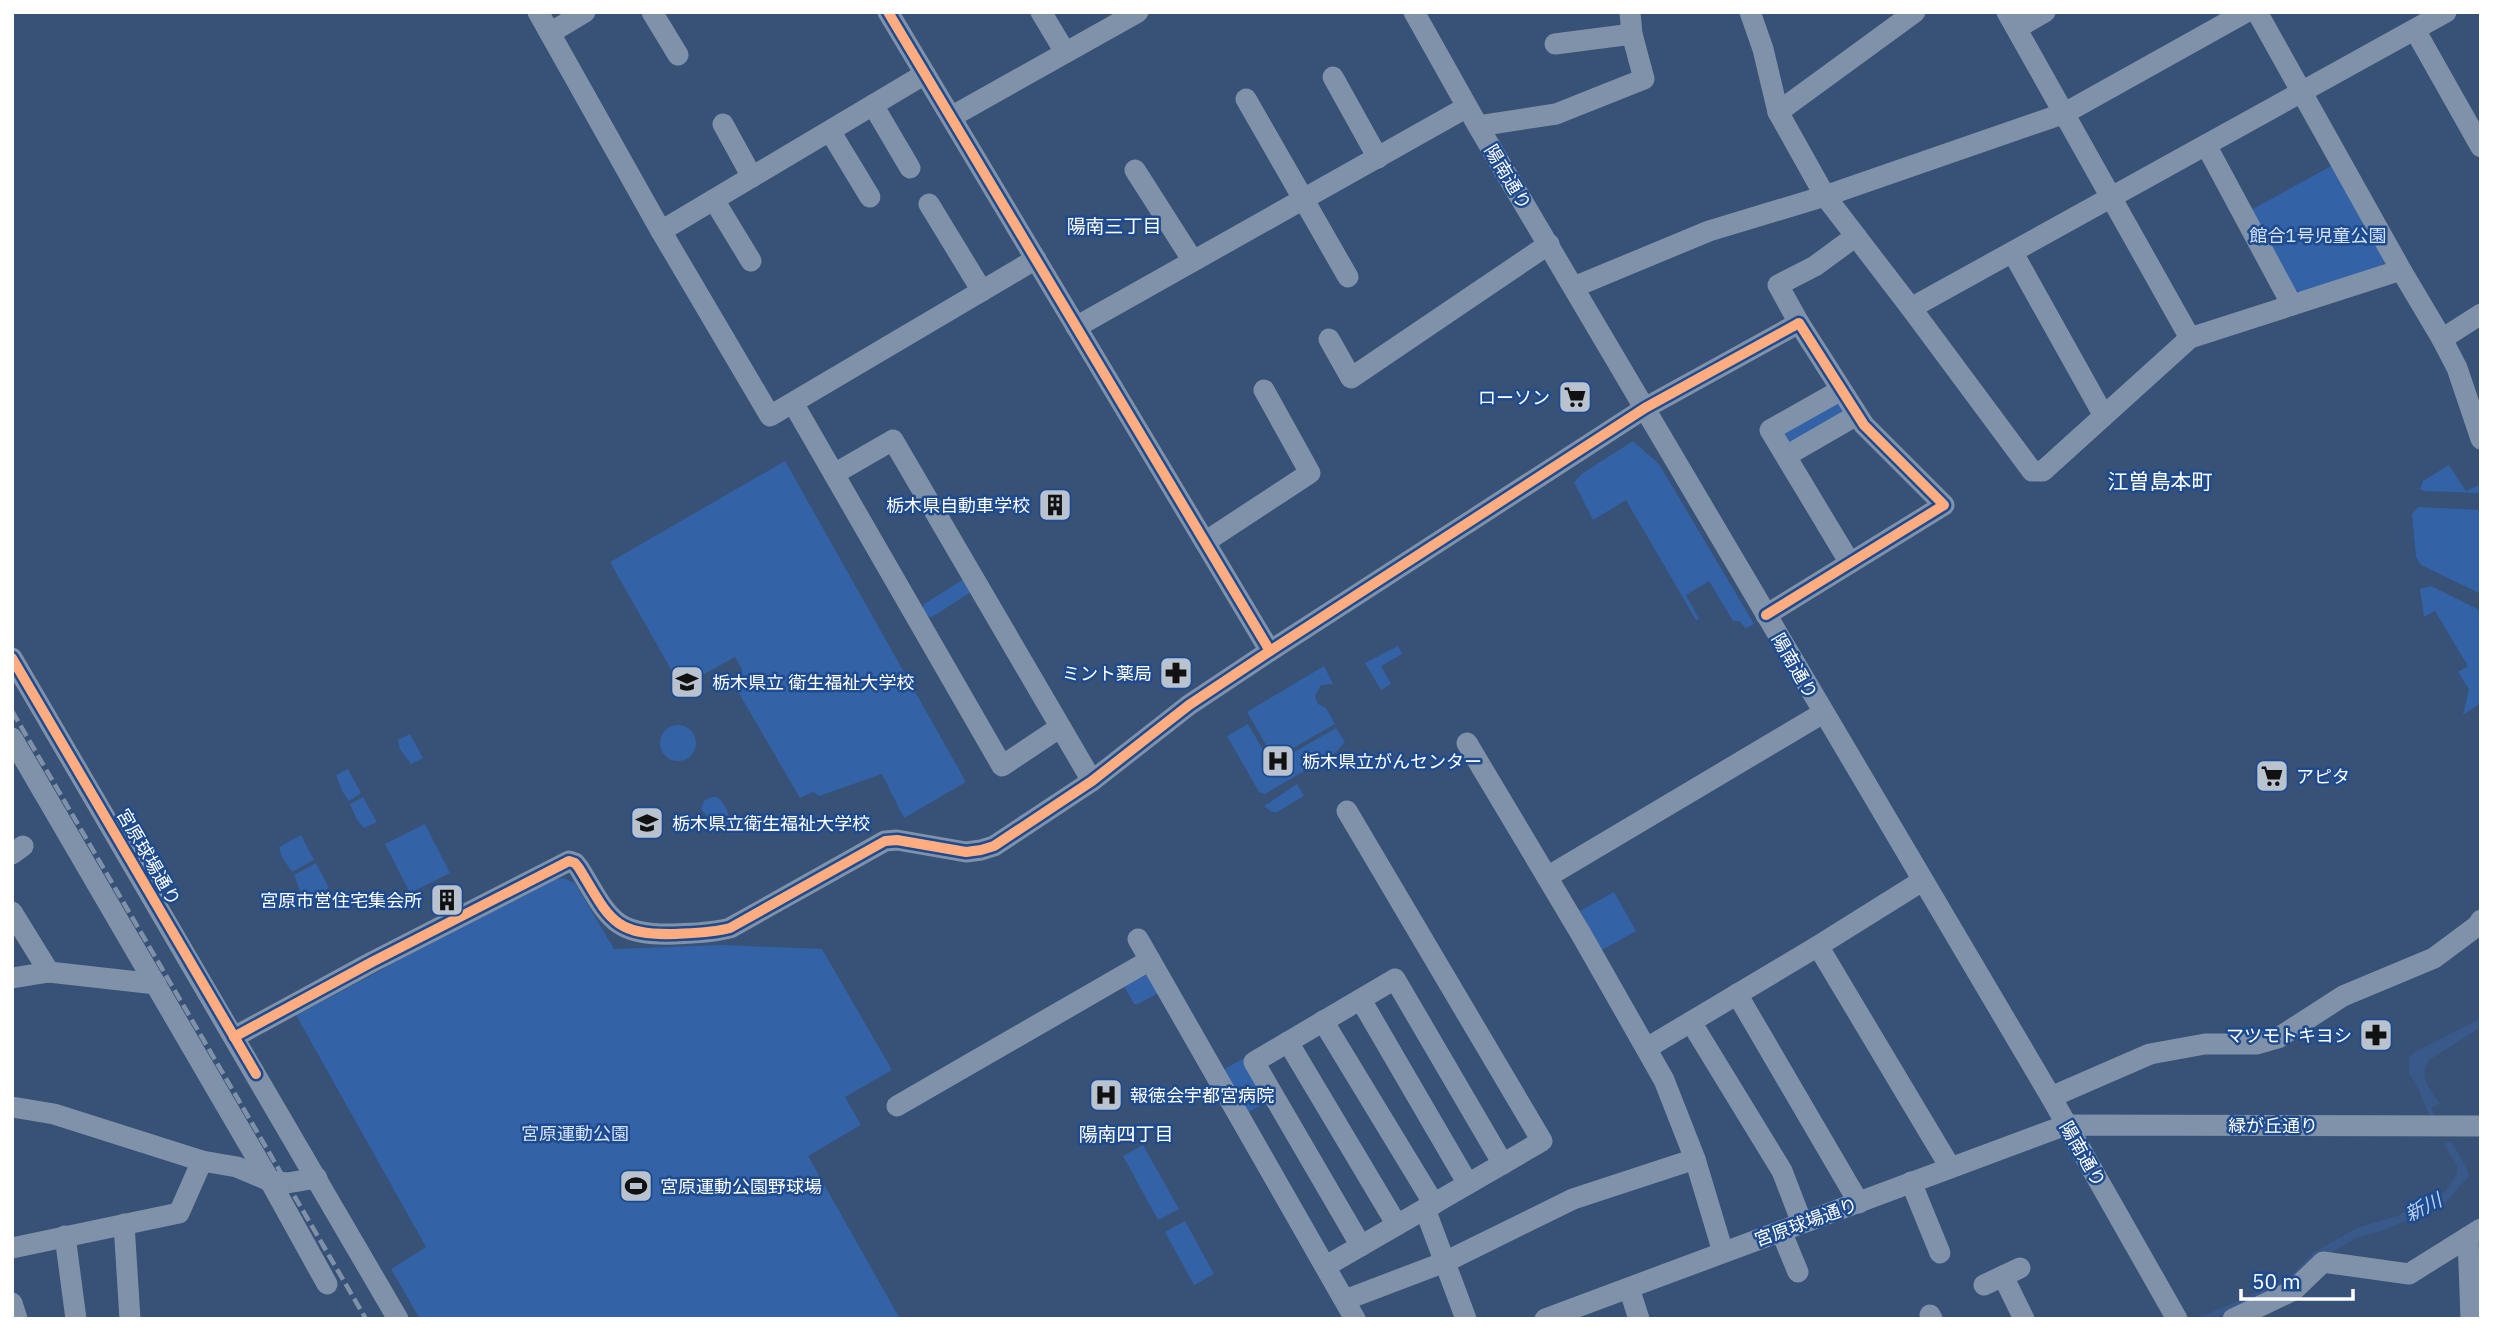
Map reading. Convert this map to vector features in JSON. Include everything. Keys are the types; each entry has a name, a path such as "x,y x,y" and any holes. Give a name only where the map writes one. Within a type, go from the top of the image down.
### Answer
{"street":[{"path":"538,12 661,231 770,416 1036,259"},
{"path":"550,33 585,12"},
{"path":"652,12 678,55"},
{"path":"888,12 1270,651"},
{"path":"1041,12 1065,52"},
{"path":"951,117 1138,12"},
{"name":"陽南通り","path":"1414,12 1478,126 2051,1097 2175,1318"},
{"path":"1478,126 1556,114 1644,79 1632,34 1630,12"},
{"path":"1751,12 1778,112 1825,196 1912,307 2032,471 2043,471 2190,338 2401,271"},
{"path":"1778,112 1915,12"},
{"path":"2045,12 2012,20 2190,338"},
{"path":"1574,287 1709,231 1825,196 2065,113 2246,12"},
{"path":"2257,12 2401,271 2442,339 2457,368 2481,439"},
{"path":"1912,307 2446,12"},
{"path":"2415,30 2481,147"},
{"path":"1555,44 1632,34"},
{"path":"661,231 925,74"},
{"path":"1333,78 1378,158"},
{"path":"1245,99 1348,276"},
{"path":"873,105 910,167"},
{"path":"1076,327 1467,107"},
{"path":"723,124 752,177"},
{"path":"830,131 870,197"},
{"path":"2206,145 2292,305"},
{"path":"1135,170 1193,261"},
{"path":"714,200 751,261"},
{"path":"929,204 982,291"},
{"path":"1766,615 1944,505 1864,425 1799,324 1778,285 1815,266 1856,236"},
{"path":"1329,339 1350,378 1549,244"},
{"path":"2012,253 2104,416"},
{"path":"2442,339 2481,314"},
{"path":"234,1037 372,962 569,861 579,868 609,916 628,929 651,935 714,932 737,925 882,842 897,840 966,852 986,849 1091,781 1189,705 1645,408 1799,324"},
{"path":"1205,542 1310,473 1264,390"},
{"path":"1841,390 1770,430 1850,563"},
{"path":"793,403 1002,766 1059,728"},
{"path":"1786,456 1857,415"},
{"path":"834,474 893,440 1091,781"},
{"name":"宮原球場通り","path":"12,658 398,1319"},
{"path":"1547,877 1823,713"},
{"path":"1467,743 1647,1048 1676,1109 1695,1159 1723,1252"},
{"path":"14,745 156,984 327,1284"},
{"path":"1326,1266 1542,1141 1347,811"},
{"path":"1647,1048 1922,881"},
{"path":"12,912 49,972"},
{"path":"2051,1097 2150,1054 2205,1044 2257,1044 2278,1038 2343,996 2434,958 2477,926 2481,920"},
{"path":"1138,939 1350,1310 1573,1199 1695,1159"},
{"path":"1818,946 1950,1167"},
{"path":"897,1106 1150,960"},
{"path":"12,978 49,972 156,984"},
{"path":"1361,1246 1254,1062 1395,979 1503,1164"},
{"path":"1737,994 1859,1203"},
{"path":"1361,1000 1468,1184"},
{"path":"1323,1021 1429,1207 1466,1319"},
{"path":"1691,1021 1782,1171 1802,1223"},
{"path":"1287,1042 1397,1225"},
{"path":"12,1107 54,1114 202,1161 237,1167 270,1181 287,1183 317,1178"},
{"name":"宮原球場通り","path":"1545,1319 2066,1125"},
{"name":"緑が丘通り","path":"2066,1125 2481,1126"},
{"path":"12,1248 179,1213 202,1161"},
{"path":"1911,1182 1940,1253"},
{"path":"124,1224 130,1319"},
{"path":"1781,1231 1798,1272"},
{"path":"2233,1319 2294,1290 2323,1262 2409,1274 2474,1233"},
{"path":"2471,1319 2474,1233"},
{"path":"65,1236 76,1319"},
{"path":"2002,1276 2024,1319"},
{"path":"1629,1288 1639,1319"},
{"path":"12,1303 17,1319"}],"green space":[{"name":"館合1号児童公園","path":"2333,165 2386,260 2379,268 2302,293 2291,288 2251,210"},
{"path":"1836,399 1848,412 1790,449 1779,431"},
{"path":"1633,441 1659,464 1754,624 1746,628 1739,621 1733,621 1709,581 1686,595 1699,619 1696,620 1626,500 1593,520 1574,482 1583,473"},
{"path":"785,461 966,782 904,818 882,774 819,796 813,792 800,798 730,678 743,671 735,657 681,687 610,562"},
{"path":"2449,465 2466,491 2481,484 2481,493 2420,489 2423,481"},
{"path":"2418,507 2481,510 2481,594 2421,565 2416,557 2412,514"},
{"path":"964,579 971,592 932,617 926,616 922,610 924,604"},
{"path":"2431,586 2481,611 2479,704 2463,715 2469,689 2458,672 2468,666 2435,611 2424,617 2420,589"},
{"path":"1398,646 1402,654 1381,666 1391,684 1381,690 1365,663"},
{"path":"1324,666 1333,684 1321,685 1315,696 1318,704 1326,708 1335,724 1274,759 1247,712"},
{"path":"1248,724 1272,765 1336,728 1345,742 1335,753 1265,794 1259,792 1227,736"},
{"path":"678,725 690,731 696,743 690,755 678,761 666,755 660,743 666,731"},
{"path":"410,734 423,758 411,764 400,749 398,740"},
{"path":"348,769 361,793 349,801 336,775"},
{"path":"1297,784 1304,796 1277,812 1264,806"},
{"path":"363,797 377,822 364,828 350,804"},
{"path":"712,797 721,800 726,808 730,823 729,833 721,832 701,809 704,801"},
{"path":"425,824 450,873 410,893 385,844"},
{"path":"301,835 314,860 292,872 279,847"},
{"path":"316,863 329,888 306,900 294,875"},
{"name":"宮原運動公園","path":"563,878 575,883 614,949 723,945 822,949 892,1070 845,1097 861,1125 808,1156 900,1319 420,1319 391,1269 426,1247 296,1015 378,972 434,938 547,881"},
{"path":"1614,892 1636,931 1602,950 1580,911"},
{"path":"1144,972 1162,991 1134,1004 1123,984"},
{"path":"1248,1056 1272,1099 1245,1114 1221,1071"},
{"path":"1143,1145 1179,1209 1158,1220 1123,1156"},
{"path":"1185,1221 1214,1274 1194,1285 1165,1232"}],"water":[{"path":"2481,1018 2481,1027 2429,1060 2425,1077 2440,1104 2430,1108 2409,1073 2409,1058 2415,1052"},
{"path":"2451,1141 2469,1176 2447,1201 2382,1231 2358,1237 2329,1254 2325,1251 2282,1288 2208,1319 2200,1319 2287,1280 2313,1253 2357,1228 2397,1216 2445,1192 2457,1173 2457,1166 2444,1144"}],"waterway":[{"name":"新川","path":"2422,1093 2434,1120"},
{"name":"新川","path":"2208,1319 2230,1309"}],"railway":[{"path":"12,711 366,1319"}],"cycle path":[{"path":"888,12 1270,651"},
{"path":"234,1037 372,962 569,861 579,868 606,911 625,927 654,934 675,934 730,928 885,841 897,840 966,852 994,846 1092,781 1189,705 1270,651 1645,408 1799,323 1864,425 1944,505 1766,615"},
{"path":"12,658 256,1074"}],"place":[{"name":"ローソン","path":"1575,397"},
{"name":"栃木県自動車学校","path":"1055,505"},
{"name":"ミント薬局","path":"1176,673"},
{"name":"栃木県立 衛生福祉大学校","path":"687,682"},
{"name":"栃木県立がんセンター","path":"1278,761"},
{"name":"アピタ","path":"2272,776"},
{"name":"栃木県立衛生福祉大学校","path":"647,823"},
{"name":"宮原市営住宅集会所","path":"447,900"},
{"name":"マツモトキヨシ","path":"2376,1035"},
{"name":"報徳会宇都宮病院","path":"1106,1095"},
{"name":"宮原運動公園野球場","path":"636,1186"}],"district":[{"name":"陽南三丁目","path":"1114,226"},
{"name":"江曽島本町","path":"2160,481"},
{"name":"陽南四丁目","path":"1126,1134"}]}
